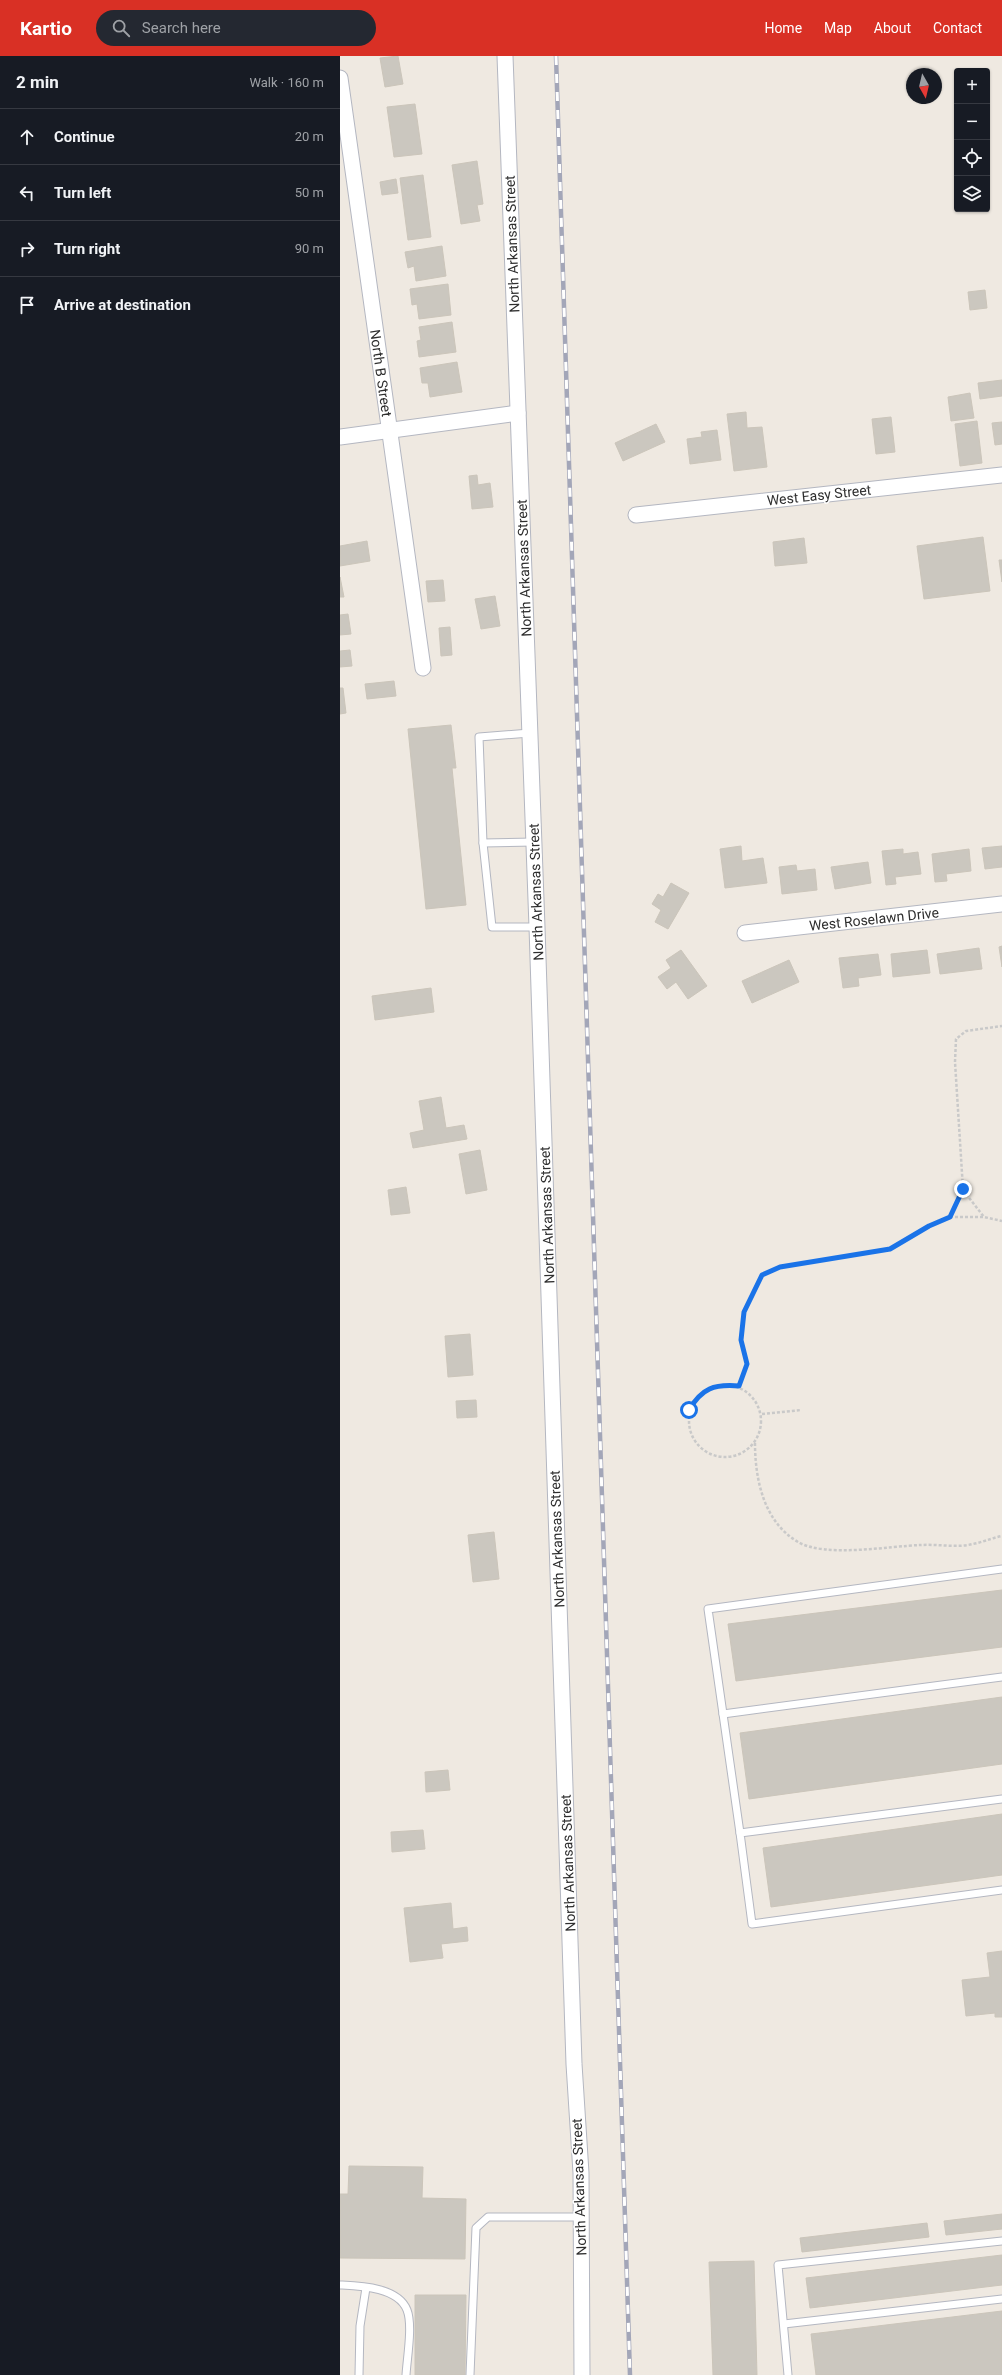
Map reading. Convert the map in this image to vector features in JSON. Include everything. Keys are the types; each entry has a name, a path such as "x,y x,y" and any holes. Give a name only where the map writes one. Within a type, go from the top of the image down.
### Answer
{"street":[{"name":"North Arkansas Street","path":"505,56 537,927 574,2056 581,2173 582,2375"},
{"name":"North B Street","path":"340,78 423,668"},
{"path":"340,437 518,413"},
{"name":"West Easy Street","path":"636,515 1002,475"},
{"name":"West Roselawn Drive","path":"745,933 1002,904"}],"lane":[{"path":"530,733 479,737 483,843 492,927 537,927"},
{"path":"483,843 534,842"},
{"path":"1002,1569 708,1609 752,1924 1002,1890"},
{"path":"723,1714 1002,1677"},
{"path":"740,1833 1002,1799"},
{"path":"470,2375 476,2228 488,2217 581,2217"},
{"path":"788,2375 778,2266 1002,2241"},
{"path":"340,2285 366,2288 394,2296 402,2301 407,2310 409,2321 406,2375"},
{"path":"359,2375 360,2326 366,2288"},
{"path":"784,2324 1002,2299"}],"path":[{"path":"950,1217 963,1189 955,1062 956,1039 966,1031 1002,1026"},
{"path":"963,1189 984,1217"},
{"path":"739,1386 747,1364 741,1340 744,1312 762,1275 780,1267 890,1249 929,1226 950,1217 984,1217 1002,1221"},
{"path":"755,1443 745,1452 721,1458 700,1448 689,1428 689,1410 697,1397 709,1388 724,1385 739,1386 755,1402 762,1414 760,1429 755,1443 755,1461 763,1500 775,1521 798,1542 824,1549 873,1550 920,1545 972,1545 1002,1536"},
{"path":"762,1414 801,1410"}],"building":[{"path":"398,56 403,84 385,87 380,58"},
{"path":"415,104 422,154 394,157 387,107"},
{"path":"477,161 483,204 477,205 480,221 461,224 452,165"},
{"path":"423,175 431,237 408,240 400,178"},
{"path":"396,179 398,193 382,195 380,182"},
{"path":"442,246 446,276 416,281 414,266 408,268 405,252"},
{"path":"448,284 451,315 419,319 417,304 412,305 410,289"},
{"path":"985,290 987,308 970,310 968,292"},
{"path":"452,322 456,352 419,357 417,341 421,340 419,327"},
{"path":"457,362 462,392 430,397 428,383 422,383 420,368"},
{"path":"1002,380 1002,396 980,399 978,383"},
{"path":"970,393 974,418 951,421 948,397"},
{"path":"746,412 747,428 762,427 767,467 734,471 727,414"},
{"path":"891,417 895,452 876,454 872,419"},
{"path":"977,421 982,463 960,466 955,424"},
{"path":"1002,422 1002,444 995,445 992,423"},
{"path":"656,424 665,442 623,461 615,443"},
{"path":"717,430 721,460 690,464 687,439 702,437 701,432"},
{"path":"477,475 478,485 490,483 493,507 472,509 469,476"},
{"path":"983,537 990,591 924,599 917,546"},
{"path":"804,538 807,563 775,566 773,542"},
{"path":"367,541 370,561 340,566 340,546"},
{"path":"999,560 1002,560 1002,582"},
{"path":"340,577 344,597 340,597"},
{"path":"443,580 445,601 428,602 426,581"},
{"path":"495,596 500,626 481,629 475,599"},
{"path":"348,614 351,634 340,635 340,615"},
{"path":"450,627 452,655 441,656 439,628"},
{"path":"350,650 352,666 340,667 340,651"},
{"path":"394,681 396,696 367,699 365,684"},
{"path":"340,688 343,688 346,713 340,714"},
{"path":"451,725 456,768 452,768 466,905 426,909 408,729"},
{"path":"741,846 742,861 763,858 767,883 725,888 720,849"},
{"path":"1002,846 1002,867 985,869 982,848"},
{"path":"903,849 903,854 918,852 921,874 895,877 896,884 886,885 882,851"},
{"path":"969,849 971,871 946,874 947,881 935,882 932,854"},
{"path":"868,862 871,883 835,889 831,867"},
{"path":"796,865 797,871 815,869 817,890 782,894 779,867"},
{"path":"671,883 689,893 668,929 655,922 661,910 652,904 658,894 663,897"},
{"path":"1002,946 1002,967 999,947"},
{"path":"979,948 982,969 940,974 937,954"},
{"path":"681,950 707,986 688,999 676,982 667,989 658,977 671,968 666,960"},
{"path":"927,950 930,973 893,977 891,954"},
{"path":"878,954 881,975 858,978 859,986 843,988 839,958"},
{"path":"789,960 799,982 752,1003 742,981"},
{"path":"431,988 434,1012 375,1020 372,996"},
{"path":"441,1097 446,1128 464,1125 467,1139 413,1148 410,1133 424,1130 419,1101"},
{"path":"480,1150 487,1190 466,1194 459,1154"},
{"path":"406,1187 410,1213 391,1215 388,1190"},
{"path":"470,1334 473,1375 448,1377 445,1336"},
{"path":"476,1400 477,1417 457,1418 456,1401"},
{"path":"494,1532 499,1579 473,1582 468,1535"},
{"path":"1002,1590 1002,1647 736,1681 728,1624"},
{"path":"1002,1697 1002,1764 749,1799 740,1733"},
{"path":"448,1770 450,1790 426,1792 425,1772"},
{"path":"1002,1814 1002,1875 771,1907 763,1848"},
{"path":"423,1830 425,1849 392,1852 391,1832"},
{"path":"451,1903 453,1929 467,1927 468,1941 441,1944 443,1958 410,1962 404,1908"},
{"path":"1002,1951 1002,2017 995,2017 995,2013 966,2016 962,1980 990,1977 987,1953"},
{"path":"349,2166 423,2167 422,2198 466,2199 465,2259 340,2258 340,2194 348,2194"},
{"path":"1002,2214 1002,2229 946,2235 944,2221"},
{"path":"927,2223 929,2237 802,2252 800,2238"},
{"path":"1002,2255 1002,2285 810,2308 806,2278"},
{"path":"754,2261 757,2375 713,2375 709,2262"},
{"path":"415,2295 466,2295 465,2375 415,2375"},
{"path":"1002,2311 1002,2375 816,2375 811,2334"}],"railway":[{"path":"556,56 630,2375"}],"route":[{"path":"689,1410 697,1397 709,1388 724,1385 739,1386 747,1364 741,1340 744,1312 762,1275 780,1267 890,1249 929,1226 950,1217 963,1189"}]}
